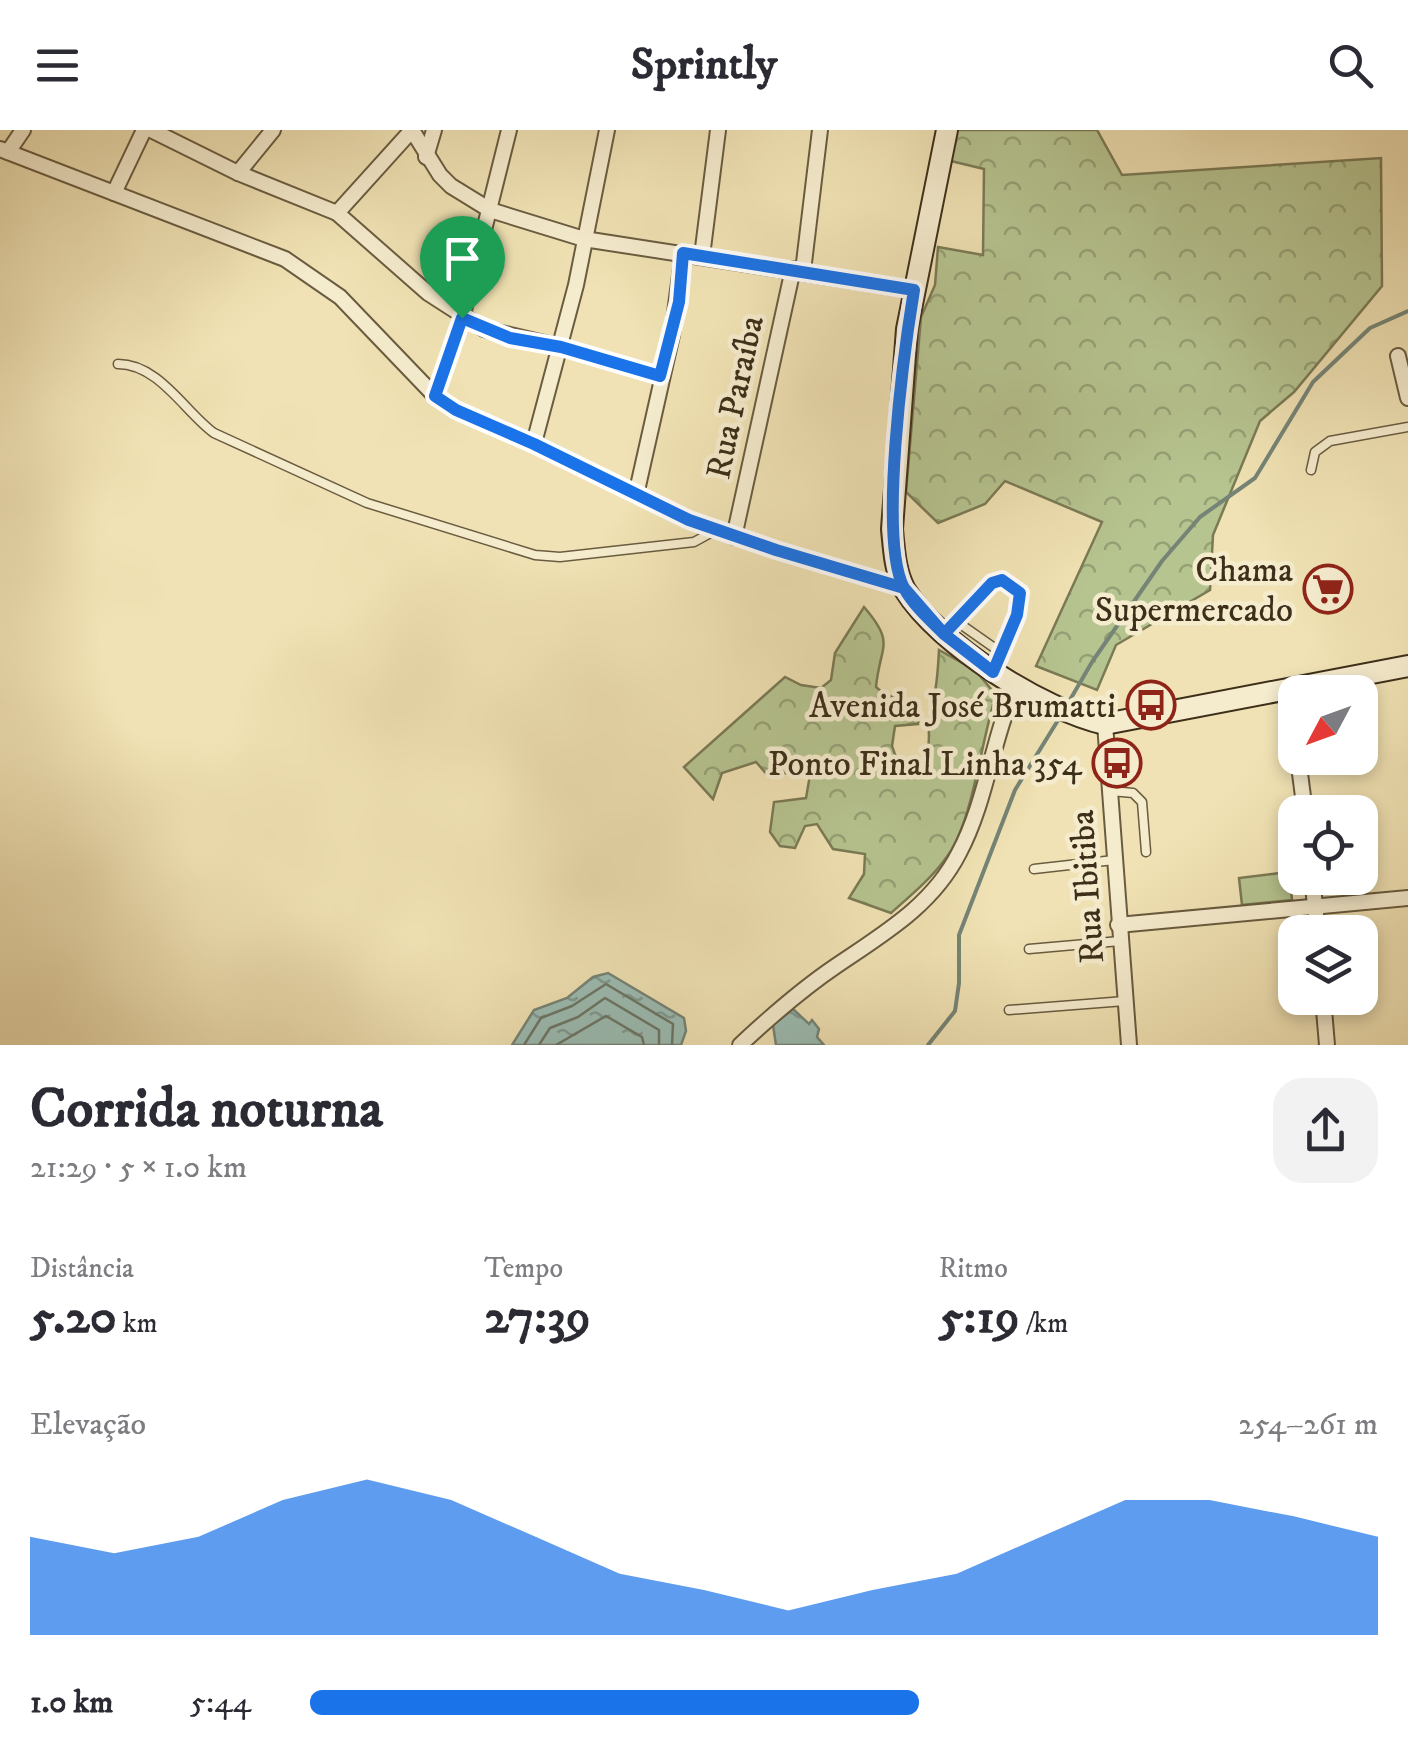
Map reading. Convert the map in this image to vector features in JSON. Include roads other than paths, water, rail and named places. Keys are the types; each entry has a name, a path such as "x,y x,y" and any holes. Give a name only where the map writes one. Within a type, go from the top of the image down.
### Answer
{"main road":[{"path":"947,130 908,329 892,529 894,559 904,588 998,663 1016,685 1088,720 1104,724 1278,691"},
{"path":"1362,675 1408,666"}],"street":[{"path":"23,130 4,150 285,259 320,281 435,396 475,418 716,530 904,588"},
{"path":"114,193 147,130 337,214 462,318 510,338 561,347 660,376"},
{"path":"238,173 273,130"},
{"path":"337,214 412,130 426,157 451,186 490,210 584,239 914,290"},
{"path":"426,157 434,130"},
{"path":"435,396 462,318 509,130"},
{"path":"534,444 561,347 607,130"},
{"path":"702,256 718,130"},
{"name":"Rua Paraíba","path":"734,537 798,270 820,130"},
{"path":"636,495 679,302 683,253"},
{"path":"1398,356 1408,398"},
{"path":"740,1045 833,968 902,922 944,878 972,825 995,737 1016,685"},
{"name":"Rua Ibitiba","path":"1104,724 1129,1045"},
{"path":"1314,895 1316,915"},
{"path":"1119,933 1315,906 1408,898"},
{"path":"1324,1015 1327,1045"}],"lane":[{"path":"118,364 142,370 214,433 367,503 535,555 560,557 694,542 716,530"},
{"path":"1311,470 1315,452 1330,441 1408,427"},
{"path":"950,628 992,583 1002,580 1020,593 1021,603 998,663"},
{"path":"1109,791 1133,793 1142,802 1146,852"},
{"path":"1034,869 1114,860"},
{"path":"1030,949 1119,933"},
{"path":"1009,1010 1125,1001"}],"water":[{"path":"608,973 684,1018 686,1031 681,1045 512,1045 534,1010 567,998 593,977"},
{"path":"793,1009 809,1024 812,1020 824,1045 776,1045 773,1025"}],"waterway":[{"path":"1067,705 1162,561 1200,517 1255,478 1313,382 1370,328 1408,311"},
{"path":"928,1045 955,1011 959,935 1015,790 1060,717"}],"place":[{"name":"Chama Supermercado","path":"1328,589"},
{"name":"Avenida José Brumatti","path":"1151,705"},
{"name":"Ponto Final Linha 354","path":"1117,763"}]}
